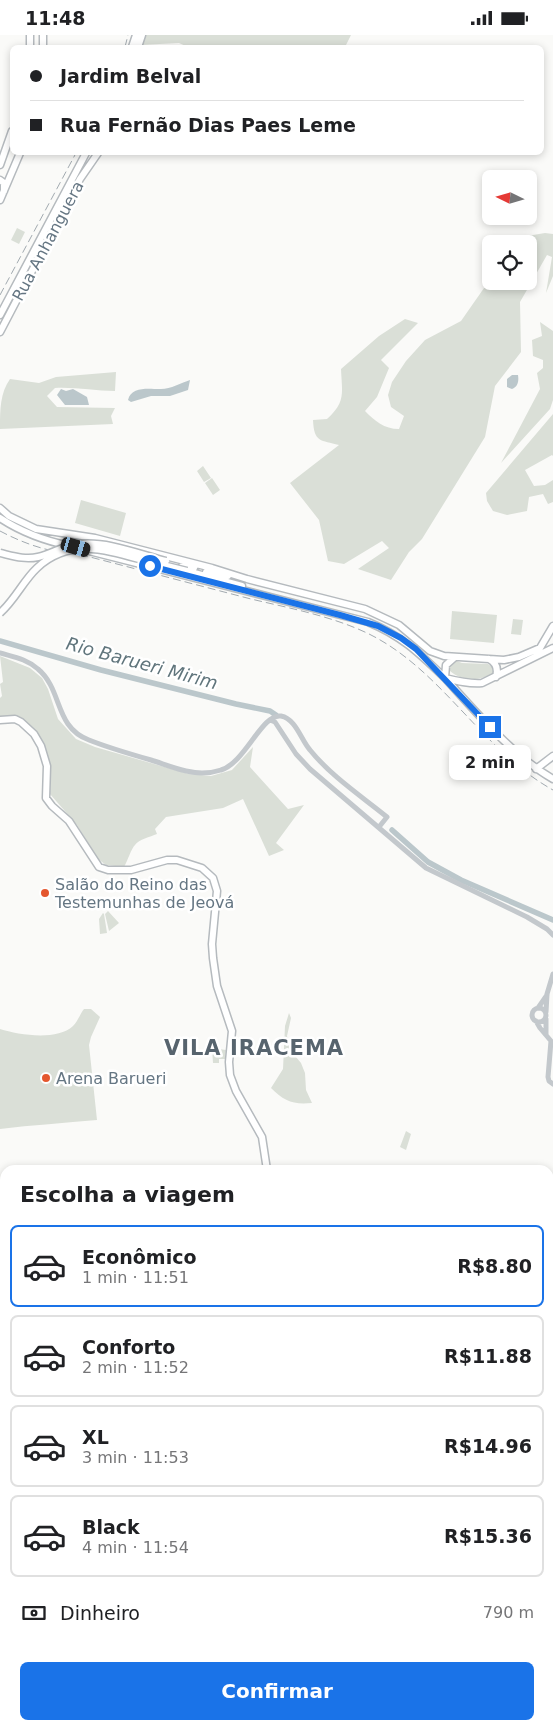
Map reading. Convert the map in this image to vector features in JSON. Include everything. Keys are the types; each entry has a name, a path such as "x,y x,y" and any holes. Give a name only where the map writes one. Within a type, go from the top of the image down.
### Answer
{"main road":[{"path":"10,137 1,164 6,171 14,168"},
{"path":"0,199 19,155"},
{"path":"0,315 86,155"},
{"name":"Rua Anhanguera","path":"0,332 80,179 97,155"},
{"path":"0,180 4,183 4,192"},
{"path":"0,508 9,516 36,529 87,537 212,568 247,579"},
{"path":"0,518 33,535 378,626 401,638 416,649 490,727 536,769 553,779"},
{"path":"76,547 74,540 87,537"},
{"path":"0,553 24,558 35,558 67,546 93,543 119,548 182,566 247,579 365,609 399,625 433,653 455,657 514,659 553,643"},
{"path":"0,613 12,601 39,566 60,554 87,547 108,550 243,586 267,596"},
{"path":"540,648 553,625"},
{"path":"445,678 478,684 496,677 553,647"},
{"path":"445,678 446,665 455,657"},
{"path":"488,659 496,667 496,677"},
{"path":"0,722 15,719 34,734 44,753 46,798 52,806 70,821 99,867 108,870 131,870 163,861 177,860 202,868 213,878 217,891 212,944 213,957 217,987 232,1031 229,1061 230,1075 236,1091 262,1137 266,1165"},
{"path":"536,769 553,756"}],"street":[{"path":"0,653 27,661 40,671 54,690 64,719 81,736 181,769 202,773 220,770 231,765 240,757 269,720 279,716 290,721 319,761 387,817 379,827"},
{"path":"269,720 276,722 290,746 303,762 426,868 553,929"},
{"path":"538,923 553,935"},
{"path":"546,1035 548,994 553,974"},
{"path":"548,994 532,1016 551,1041 551,1083"},
{"path":"538,1008 544,1009 546,1016"},
{"path":"536,1021 540,1022 546,1016"}],"shaded area":[{"path":"143,35 351,35 346,45 184,45 179,43 140,45"},
{"path":"17,228 25,232 19,244 11,240"},
{"path":"553,234 553,276 546,293 552,257 547,255 537,272 537,235 533,235"},
{"path":"483,290 527,290 520,302 521,352 495,386 485,437 422,539 409,552 391,580 358,569 389,548 382,541 344,564 328,561 319,520 290,483 339,445 323,441 317,437 313,420 327,419 340,402 342,397 341,369 379,336 405,319 418,323 381,360 389,368 377,397 365,411 380,424 389,428 399,429 404,416 391,407 388,395 392,382 406,361 425,340 461,321"},
{"path":"540,322 553,331 553,400 550,409 501,463 540,389 537,373 543,368 543,360 533,356 532,340 542,336"},
{"path":"116,372 115,391 55,388 47,396 57,407 115,408 111,416 113,424 0,429 2,396 10,379 39,383 56,377"},
{"path":"512,375 518,375 518,379 517,385 512,389 507,387 507,379"},
{"path":"190,380 188,390 170,396 151,396 131,402 128,400 136,390 163,389"},
{"path":"61,389 66,391 73,389 87,397 89,405 65,405 57,395"},
{"path":"553,414 553,456 525,470 534,486 545,485 553,480 553,502 548,504 543,494 529,497 527,511 507,515 493,511 487,501 486,493"},
{"path":"203,466 211,478 204,482 197,471"},
{"path":"212,478 220,490 213,495 205,483"},
{"path":"81,500 126,513 120,536 75,523"},
{"path":"452,611 497,615 494,643 450,639"},
{"path":"513,619 523,620 521,635 511,634"},
{"path":"0,656 30,668 42,678 48,689 58,719 76,739 95,747 189,774 211,776 232,770 253,747 250,767 288,809 304,805 276,843 284,850 269,856 243,799 223,808 166,817 155,829 157,834 135,845 124,867 106,865 98,859 77,825 50,794 48,755 40,737 26,724 0,717 0,698 2,696 0,684 3,682"},
{"path":"454,660 462,663 488,664 494,668 494,673 483,678 466,679 450,671 450,666"},
{"path":"108,911 119,923 109,931 105,914"},
{"path":"103,913 107,933 100,934 99,919"},
{"name":"Arena Barueri","path":"84,1009 91,1009 100,1017 89,1045 97,1120 0,1129 0,1029 27,1035 58,1034 73,1026"},
{"path":"289,1013 291,1018 287,1036 291,1051 301,1063 305,1073 306,1090 312,1103 289,1101 271,1088 283,1069 285,1026"},
{"path":"212,1048 226,1050 225,1059 219,1059 219,1063 213,1063"},
{"path":"406,1131 411,1134 406,1150 400,1147"}],"waterway":[{"name":"Rio Barueri Mirim","path":"0,641 101,670 270,711 276,715"},
{"name":"Rio Barueri Mirim","path":"392,830 428,862 461,880 553,920"}],"railway":[{"path":"126,45 128,35"},
{"path":"0,295 75,155"},
{"path":"0,531 43,548 90,557 310,613 367,633 394,648 418,667 504,754 527,773 553,790"}],"place":[{"name":"Salão do Reino das Testemunhas de Jeová","path":"45,893"},
{"name":"Arena Barueri","path":"46,1078"}],"district":[{"name":"VILA IRACEMA","path":"254,1048"}],"route":[{"path":"150,566 378,626 401,638 416,649 490,727"}]}
